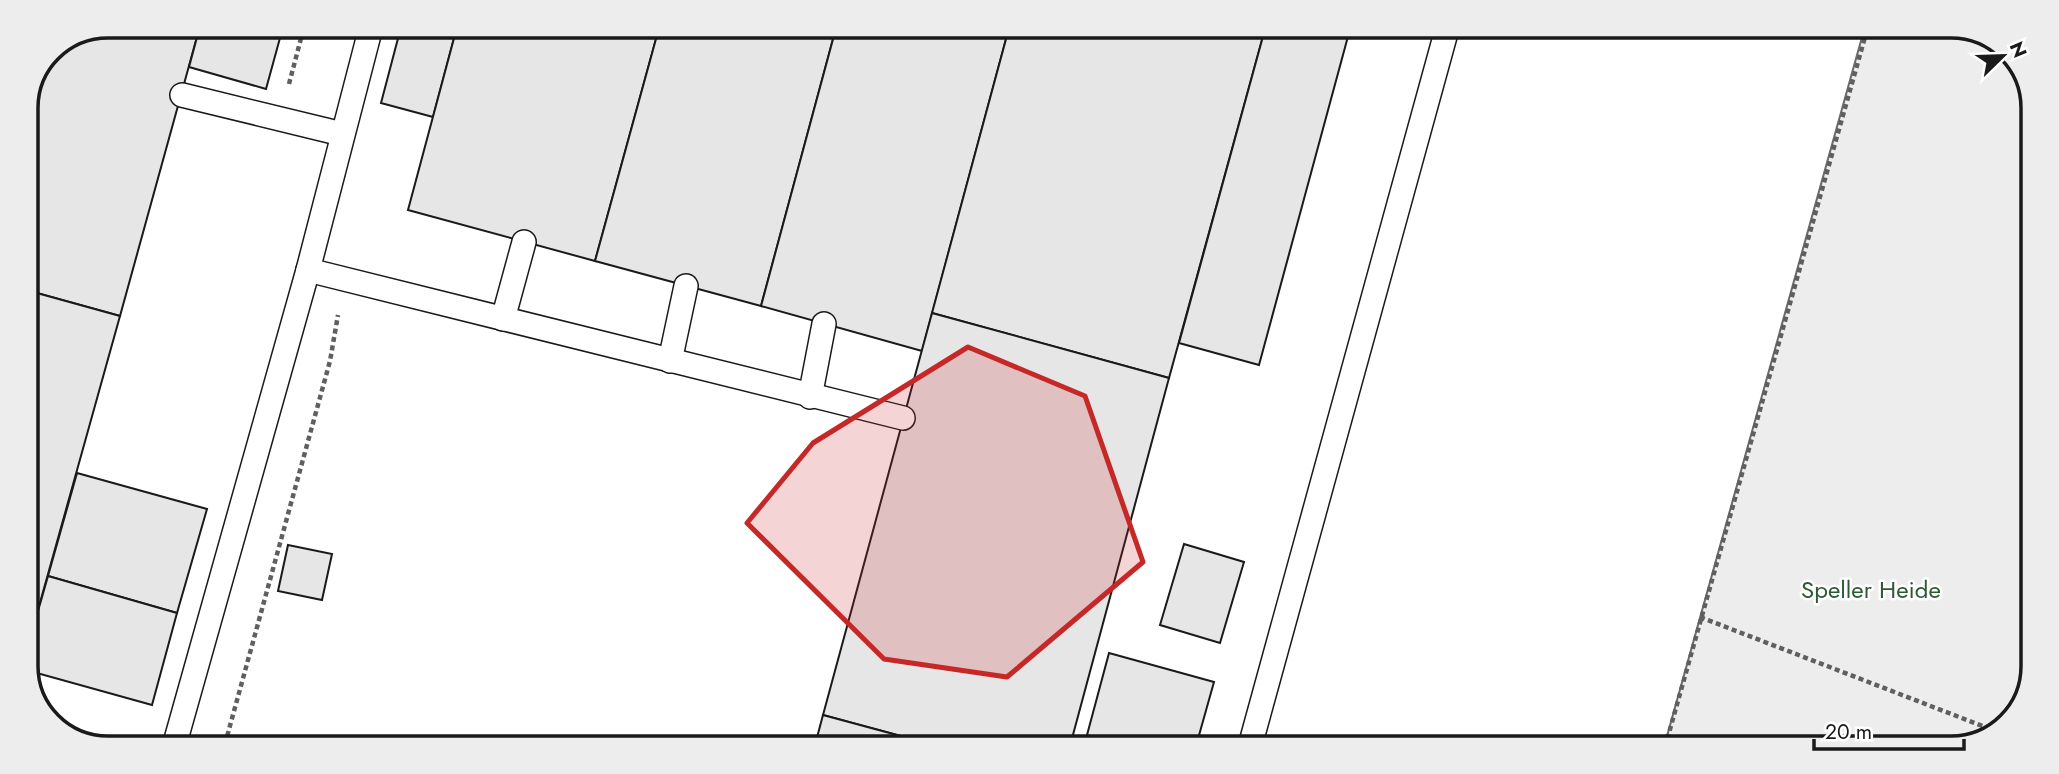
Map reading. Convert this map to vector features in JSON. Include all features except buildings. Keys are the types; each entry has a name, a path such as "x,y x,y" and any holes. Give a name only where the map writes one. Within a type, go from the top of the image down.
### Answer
{"lane":[{"path":"177,736 307,270 368,38"},
{"path":"1253,736 1445,38"},
{"path":"182,95 342,134"},
{"path":"503,318 523,242"},
{"path":"307,270 903,418"},
{"path":"670,361 686,286"},
{"path":"810,397 824,324"}],"path":[{"path":"279,118 301,38"},
{"path":"1668,736 1865,38"},
{"path":"1700,617 1984,727"}],"highlighted area":[{"path":"968,347 1085,396 1143,562 1007,677 884,659 747,523 813,443"}],"shaded area":[{"name":"Speller Heide","path":"1862,38 1951,38 1982,46 2000,59 2011,73 2020,104 2021,666 2017,688 2006,708 1990,724 1960,735 1667,736"}]}
